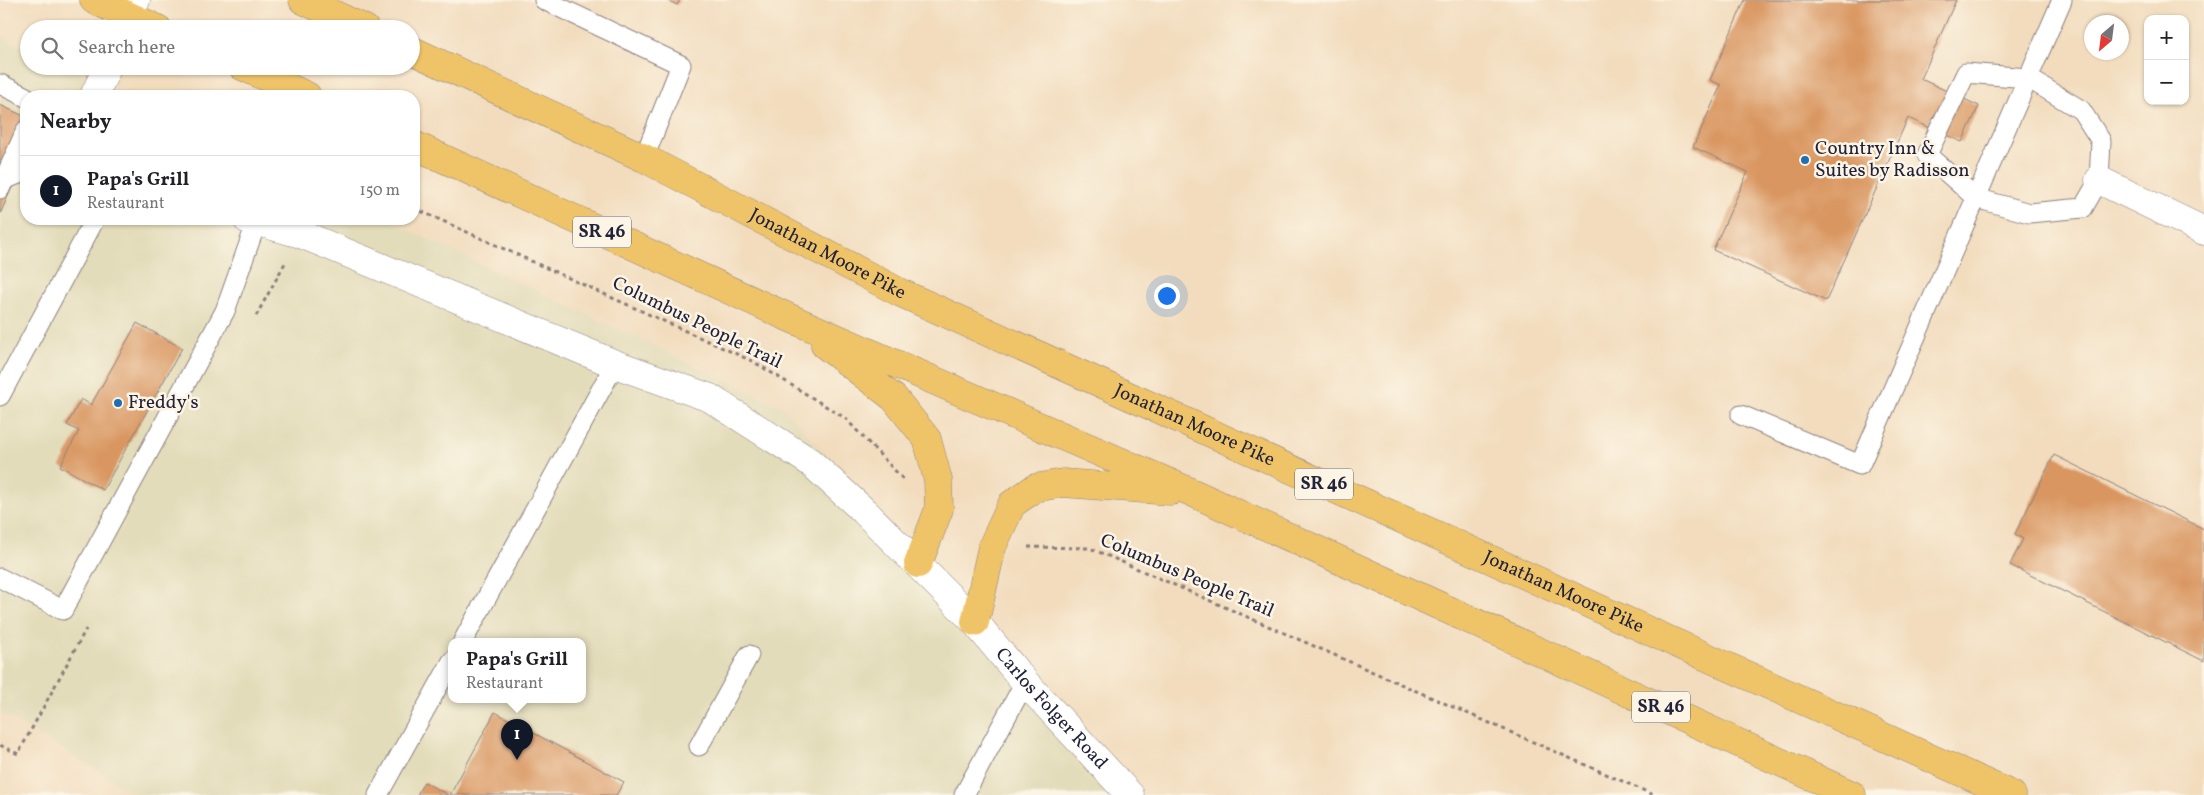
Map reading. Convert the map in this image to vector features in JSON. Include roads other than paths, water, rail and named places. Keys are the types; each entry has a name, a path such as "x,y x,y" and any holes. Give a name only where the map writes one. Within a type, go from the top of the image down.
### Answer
{"highway":[{"path":"94,0 130,15"},
{"path":"303,0 334,6 353,20"},
{"name":"Jonathan Moore Pike","path":"420,54 644,158 901,293 2012,795"},
{"path":"262,75 294,90"},
{"name":"SR 46","path":"420,148 790,318 1191,492 1852,795"},
{"path":"790,318 894,398 926,439 938,480 939,509 918,564"},
{"path":"975,622 992,547 1012,504 1035,488 1063,483 1191,492"}],"street":[{"path":"97,90 104,75"},
{"path":"2099,180 2204,231"},
{"name":"Carlos Folger Road","path":"270,225 301,234 615,364 710,398 810,462 864,510 975,622 1025,682 1130,795"}],"lane":[{"path":"544,0 682,65 644,158"},
{"path":"1741,414 1860,465 2062,0"},
{"path":"1966,73 2028,78 2081,110 2102,140 2099,180 2083,208 2030,213 1976,198 1927,155 1966,73"},
{"path":"0,84 20,94"},
{"path":"2,184 20,144"},
{"path":"2,184 20,174"},
{"path":"0,396 92,225"},
{"path":"0,578 63,610 225,311 251,225"},
{"path":"465,638 615,364"},
{"path":"699,746 749,655"},
{"path":"378,795 448,668"},
{"path":"964,795 1025,682"}],"place":[{"name":"Country Inn & Suites by Radisson","path":"1805,160"},
{"name":"Freddy's","path":"118,403"},
{"name":"Papa's Grill","path":"517,760"}]}
